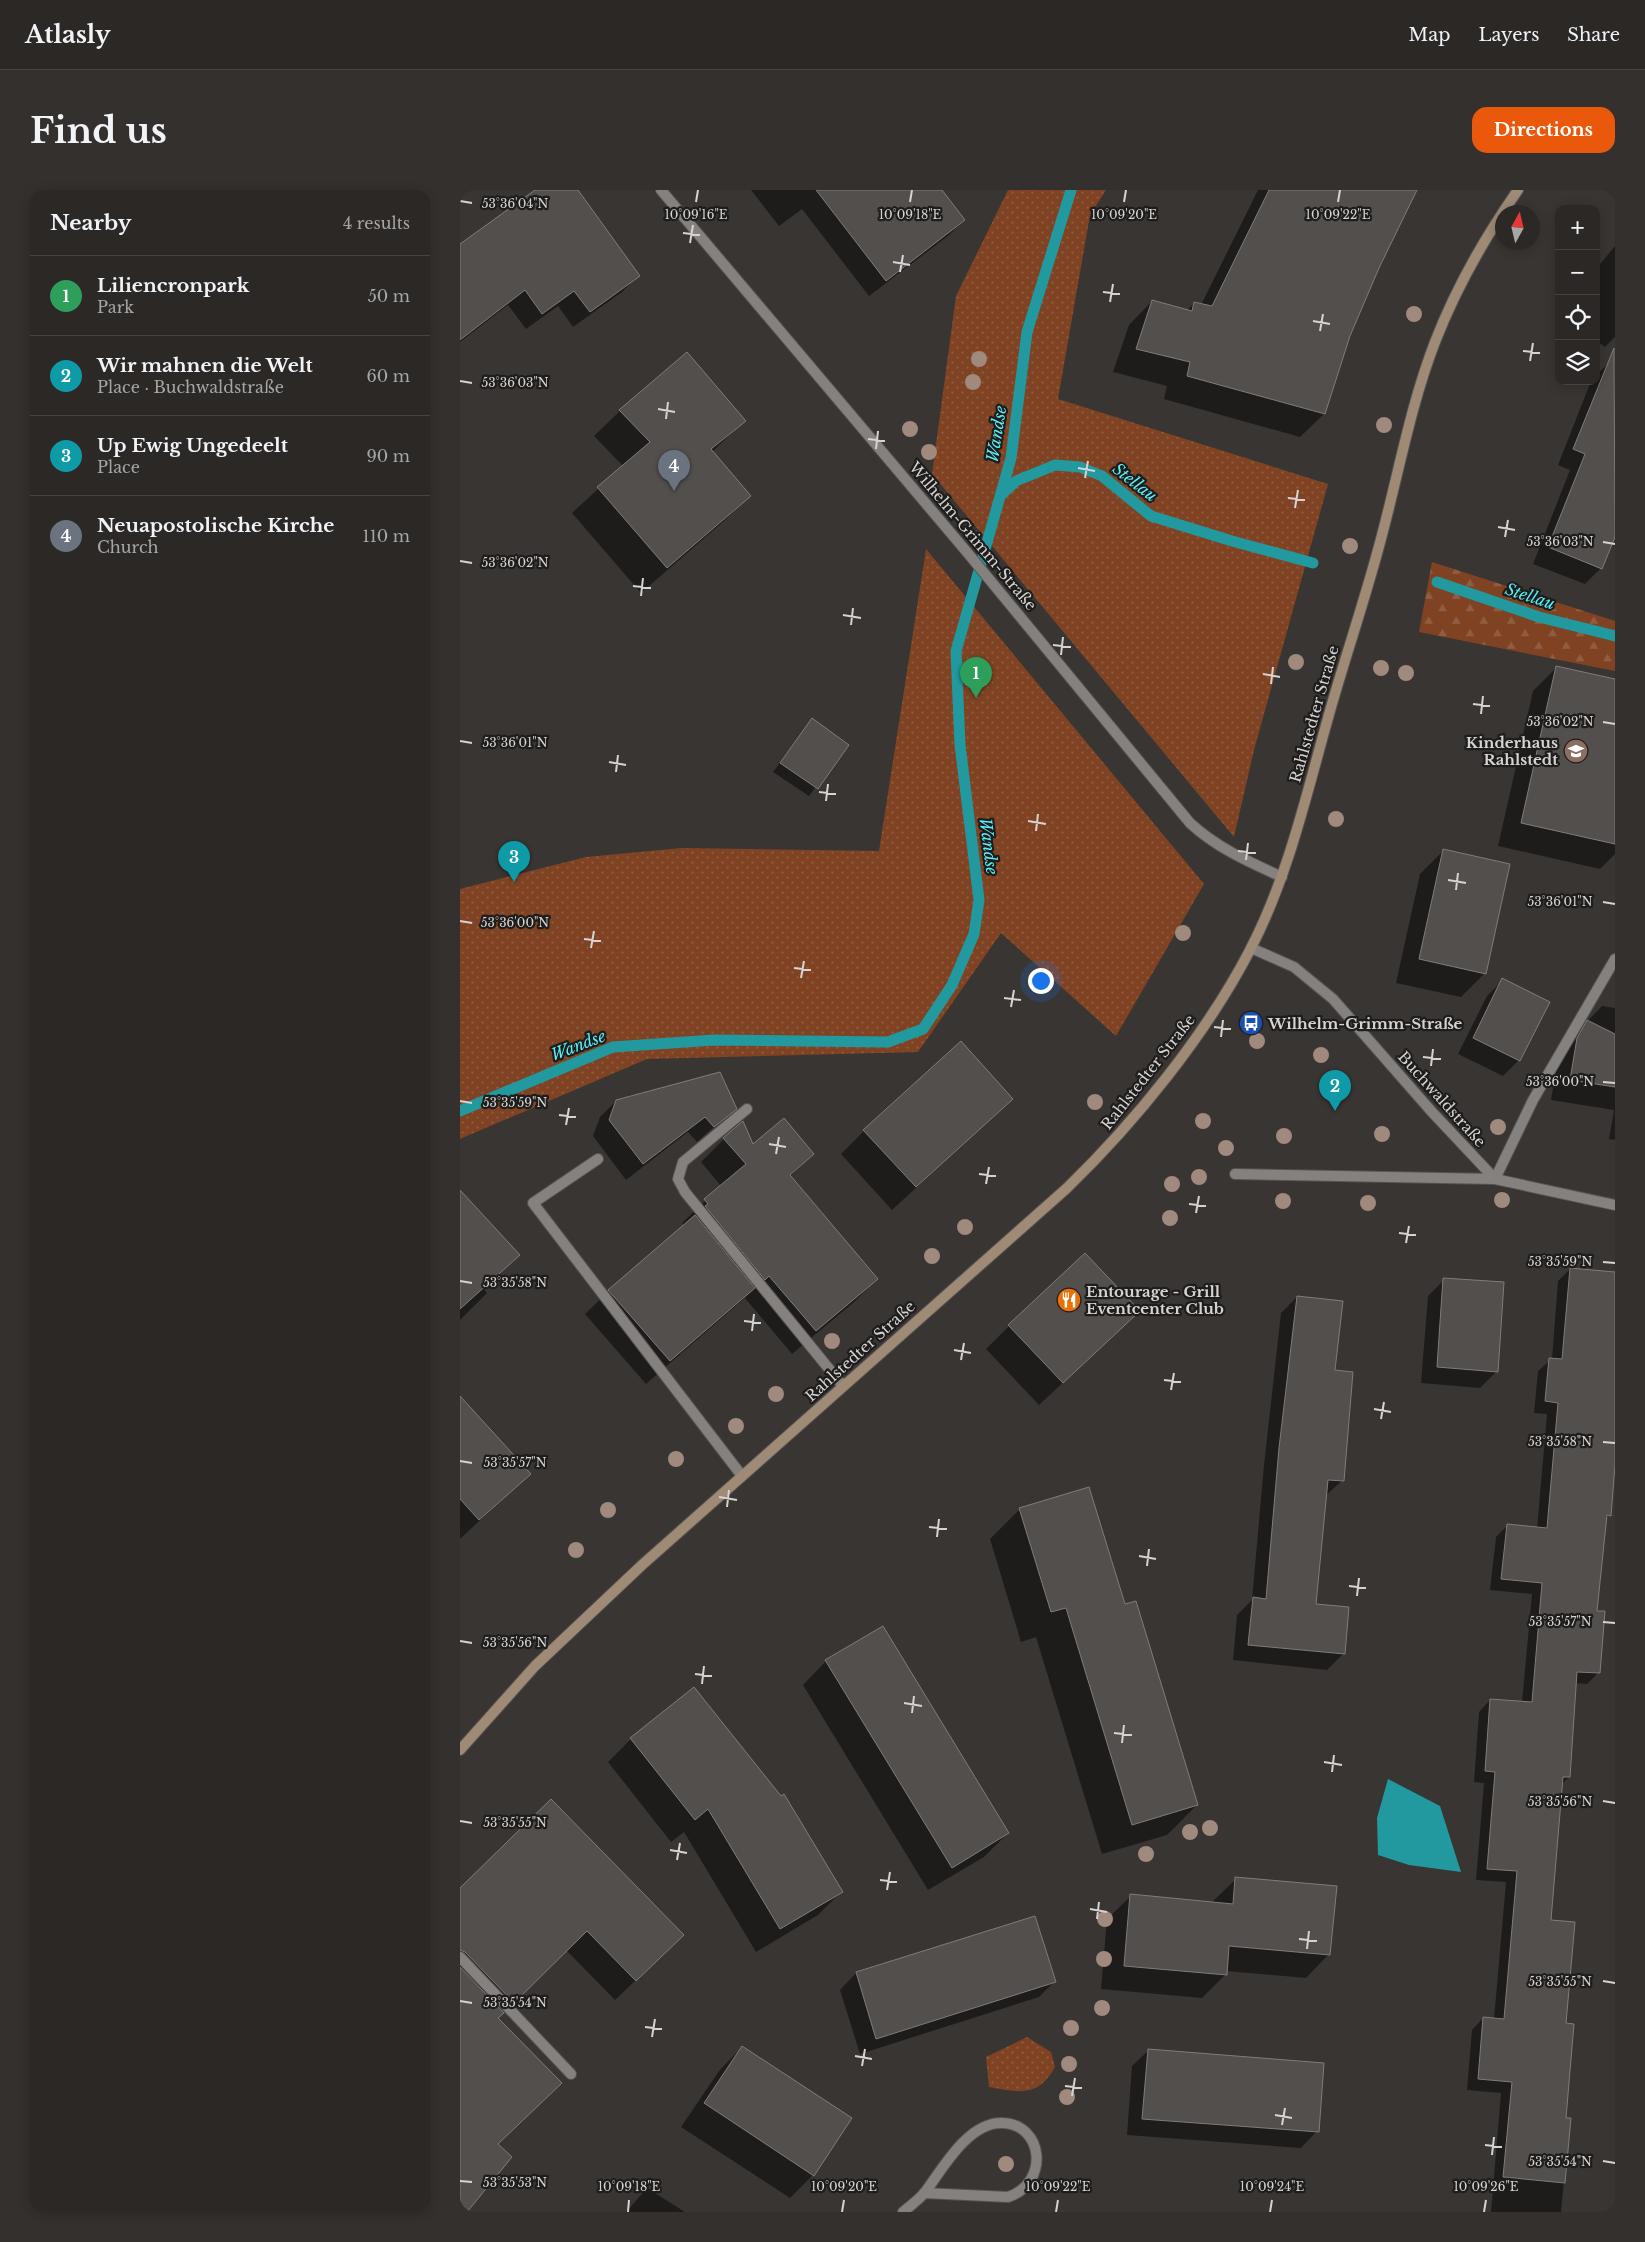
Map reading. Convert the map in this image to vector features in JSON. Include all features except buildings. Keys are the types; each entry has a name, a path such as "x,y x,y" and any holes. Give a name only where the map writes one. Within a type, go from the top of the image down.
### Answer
{"main road":[{"name":"Rahlstedter Straße","path":"461,1748 535,1666 642,1565 1067,1188 1099,1157 1129,1123 1208,1019 1251,948 1282,877 1381,538 1419,391 1434,342 1472,262 1518,190"}],"street":[{"name":"Wilhelm-Grimm-Straße","path":"661,190 990,578 1190,823 1202,834 1233,854 1282,877"},
{"name":"Buchwaldstraße","path":"1251,948 1294,967 1333,999 1432,1112 1495,1179"},
{"path":"1495,1179 1533,1100 1615,959"},
{"path":"747,1109 683,1162 678,1179 685,1192 843,1386"},
{"path":"598,1159 533,1203 742,1476"},
{"path":"1235,1174 1495,1179 1615,1205"},
{"path":"460,1957 571,2074"},
{"path":"903,2212 924,2193 958,2148 982,2128 992,2124 1010,2124 1027,2134 1036,2151 1037,2168 1034,2176 1029,2184 1015,2194 1008,2196 924,2193"}],"green space":[{"path":"1008,190 1106,190 1090,215 1058,399 1328,484 1254,750 1234,837 932,474 956,296"},
{"path":"926,549 1204,884 1116,1036 1001,933 918,1052 647,1059 460,1139 460,889 586,857 682,848 879,851"},
{"path":"1432,562 1615,621 1615,671 1419,632"},
{"path":"1027,2037 1051,2052 1055,2067 1049,2077 1042,2084 1027,2090 1010,2091 989,2087 986,2057"}],"water":[{"path":"1388,1779 1440,1806 1461,1872 1409,1865 1378,1855 1377,1818"}],"waterway":[{"name":"Wandse","path":"460,1111 613,1047 714,1040 888,1042 923,1029 952,985 974,934 979,900 960,745 956,651 1011,458 1027,332 1071,190"},
{"name":"Stellau","path":"1001,495 1016,481 1055,465 1080,467 1102,476 1151,516 1313,563"},
{"name":"Stellau","path":"1437,582 1539,617 1615,636"}],"place":[{"name":"Neuapostolische Kirche","path":"674,491"},
{"name":"Liliencronpark","path":"976,698"},
{"name":"Kinderhaus Rahlstedt","path":"1576,751"},
{"name":"Up Ewig Ungedeelt","path":"514,882"},
{"name":"Wilhelm-Grimm-Straße","path":"1251,1023"},
{"name":"Wir mahnen die Welt","path":"1335,1111"},
{"name":"Entourage - Grill Eventcenter Club","path":"1069,1300"}]}
